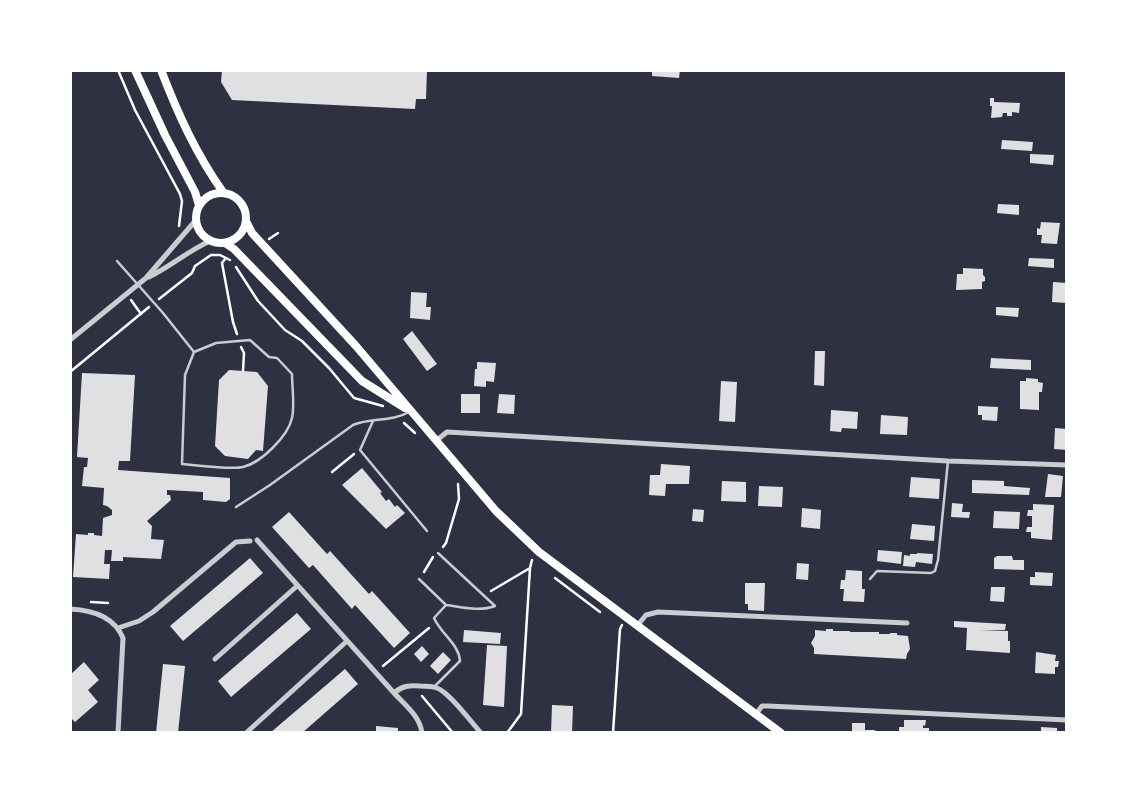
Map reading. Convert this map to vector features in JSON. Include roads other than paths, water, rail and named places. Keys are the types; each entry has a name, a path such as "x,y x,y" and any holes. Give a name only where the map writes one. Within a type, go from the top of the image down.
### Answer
{"main road":[{"path":"135,70 164,135 195,192 199,205 196,220 203,236 210,241 225,243 237,239 247,223"},
{"path":"165,71 178,114 205,166 223,192"},
{"path":"199,205 209,195 223,192 237,197 242,202 247,223 253,233 356,346 496,511 539,552 781,733"},
{"path":"225,243 234,249 362,382 411,411"}],"street":[{"path":"70,340 146,278 196,220"},
{"path":"146,278 168,268 210,241"},
{"path":"437,440 447,432 948,461 1067,465"},
{"path":"257,540 417,718 422,733"},
{"path":"118,628 139,621 153,612 236,542 250,541"},
{"path":"215,659 297,586"},
{"path":"70,609 85,610 103,616 118,628 123,638 118,733"},
{"path":"637,626 646,615 658,612 907,624"},
{"path":"246,733 347,641"},
{"path":"394,693 404,686 434,687 443,691 481,733"},
{"path":"756,714 762,706 772,706 1067,720"}],"lane":[{"path":"117,261 194,352"},
{"path":"250,340 269,357 277,358 292,374 291,423 276,444 253,463 241,468 182,464 185,375 194,352 216,343 250,340"},
{"path":"236,507 353,425 365,421 399,418 411,411"},
{"path":"373,421 360,450 427,531"},
{"path":"870,579 877,571 935,571 948,461"},
{"path":"419,579 446,605 478,609 495,606 438,552"},
{"path":"434,687 460,661 459,651 438,627 434,618 446,605"}]}
